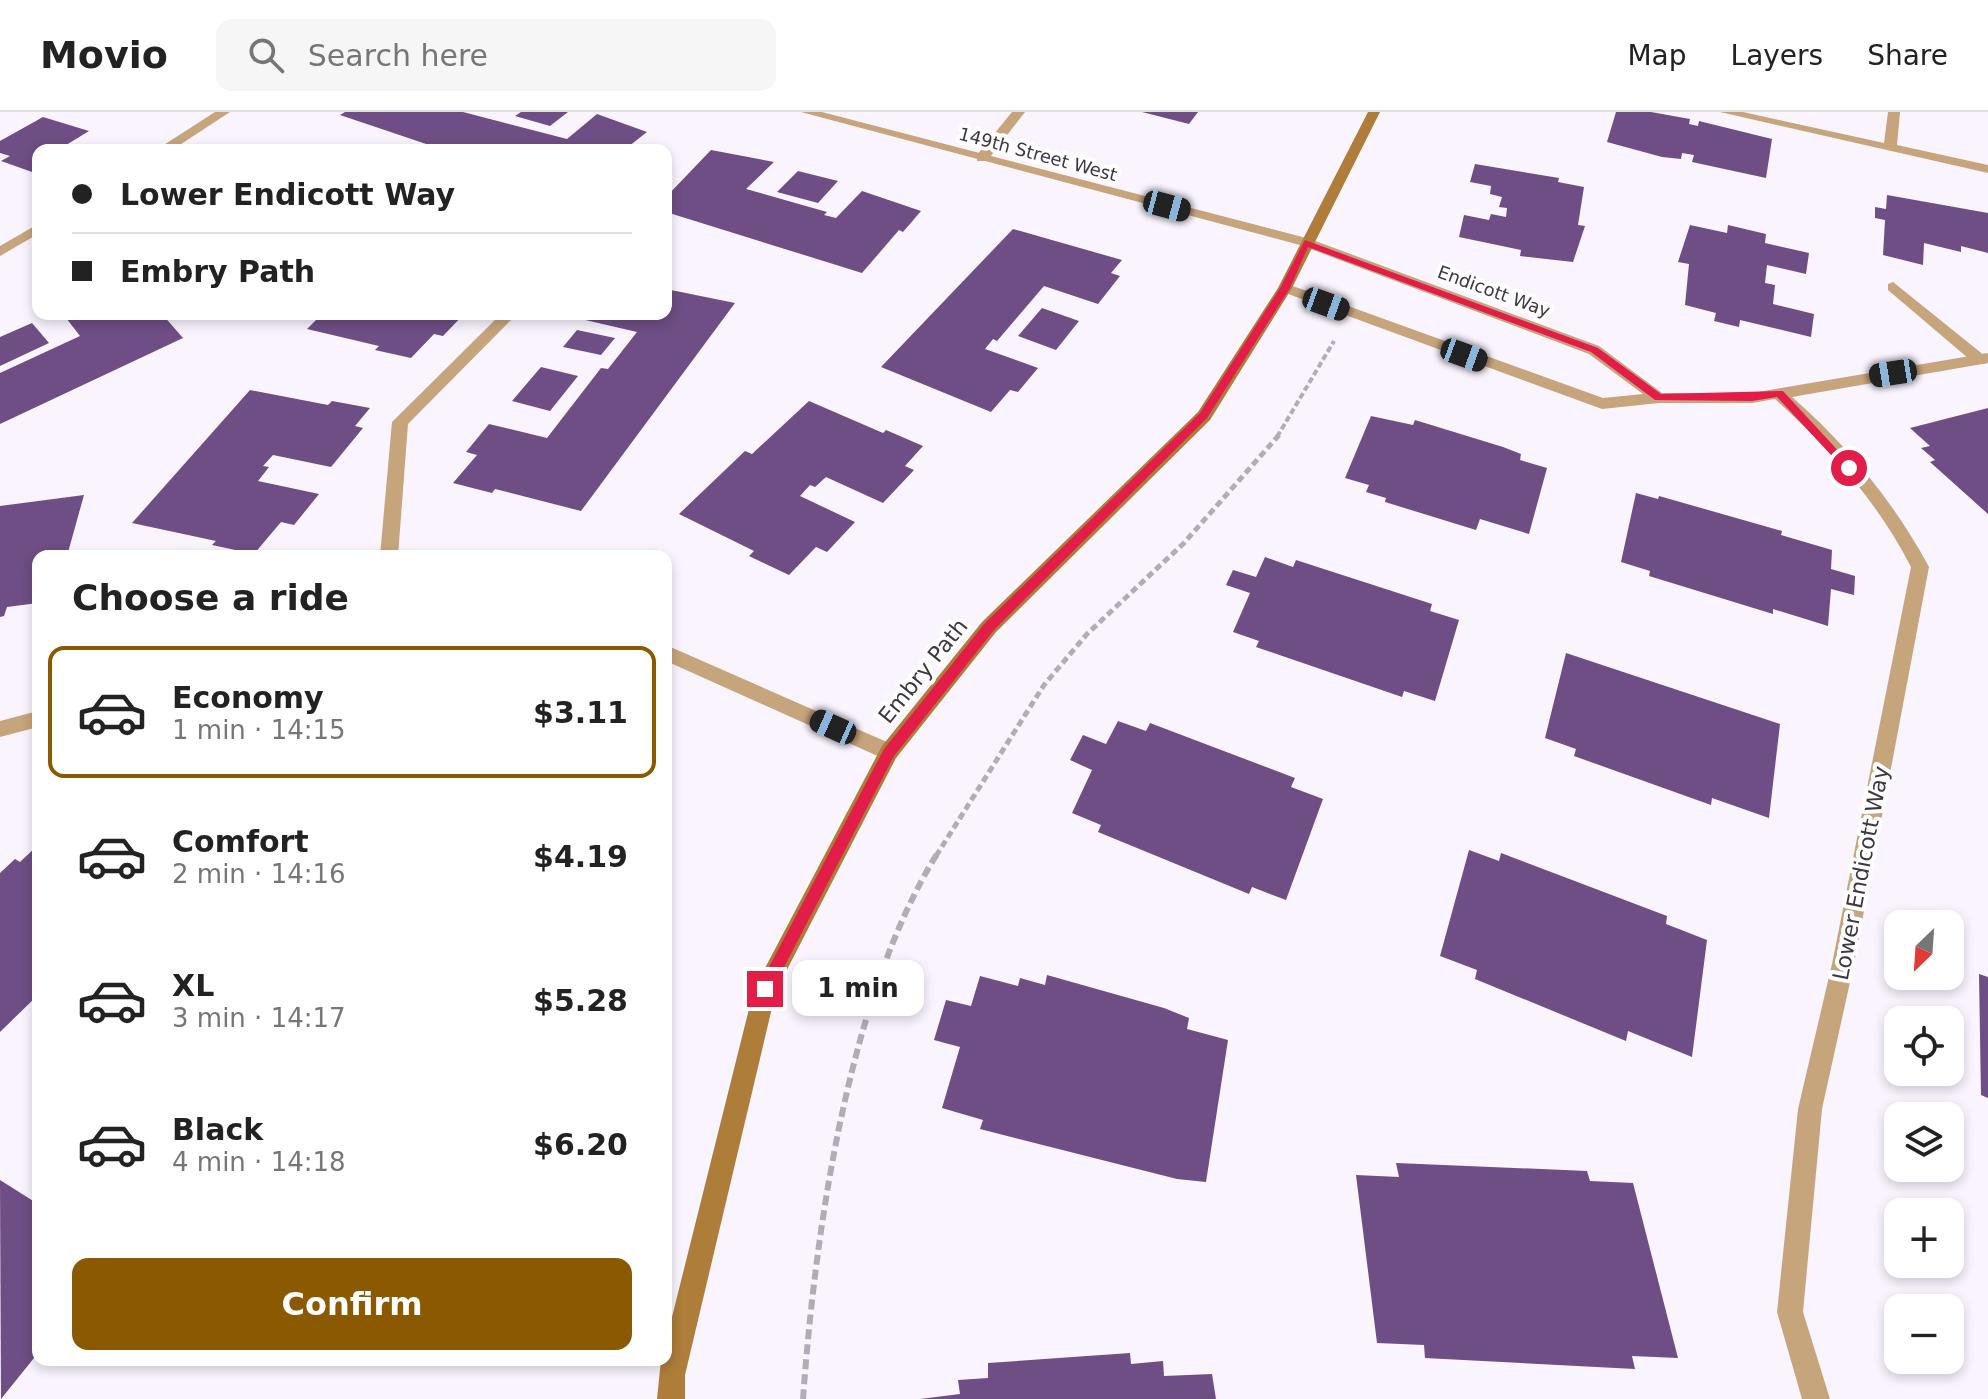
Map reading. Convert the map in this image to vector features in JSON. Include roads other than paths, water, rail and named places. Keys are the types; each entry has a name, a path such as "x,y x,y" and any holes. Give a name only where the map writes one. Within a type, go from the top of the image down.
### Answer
{"street":[{"path":"173,144 224,112"},
{"name":"149th Street West","path":"807,112 1305,242"},
{"path":"982,158 1019,112"},
{"name":"Embry Path","path":"671,1399 671,1375 765,989 889,752 989,627 1204,416 1285,288 1305,242 1374,112"},
{"path":"1726,112 1988,169"},
{"path":"1890,148 1894,112"},
{"path":"0,252 32,232"},
{"name":"Endicott Way","path":"1305,242 1594,350 1659,398"},
{"path":"1893,287 1984,359"},
{"path":"1285,288 1602,404 1659,398 1752,398 1984,359"},
{"path":"389,550 400,422 504,320"},
{"name":"Lower Endicott Way","path":"1779,394 1799,411 1876,501 1910,545 1920,567 1846,948 1810,1109 1790,1312 1816,1399"},
{"path":"672,656 889,752"},
{"path":"0,729 32,721"}]}
